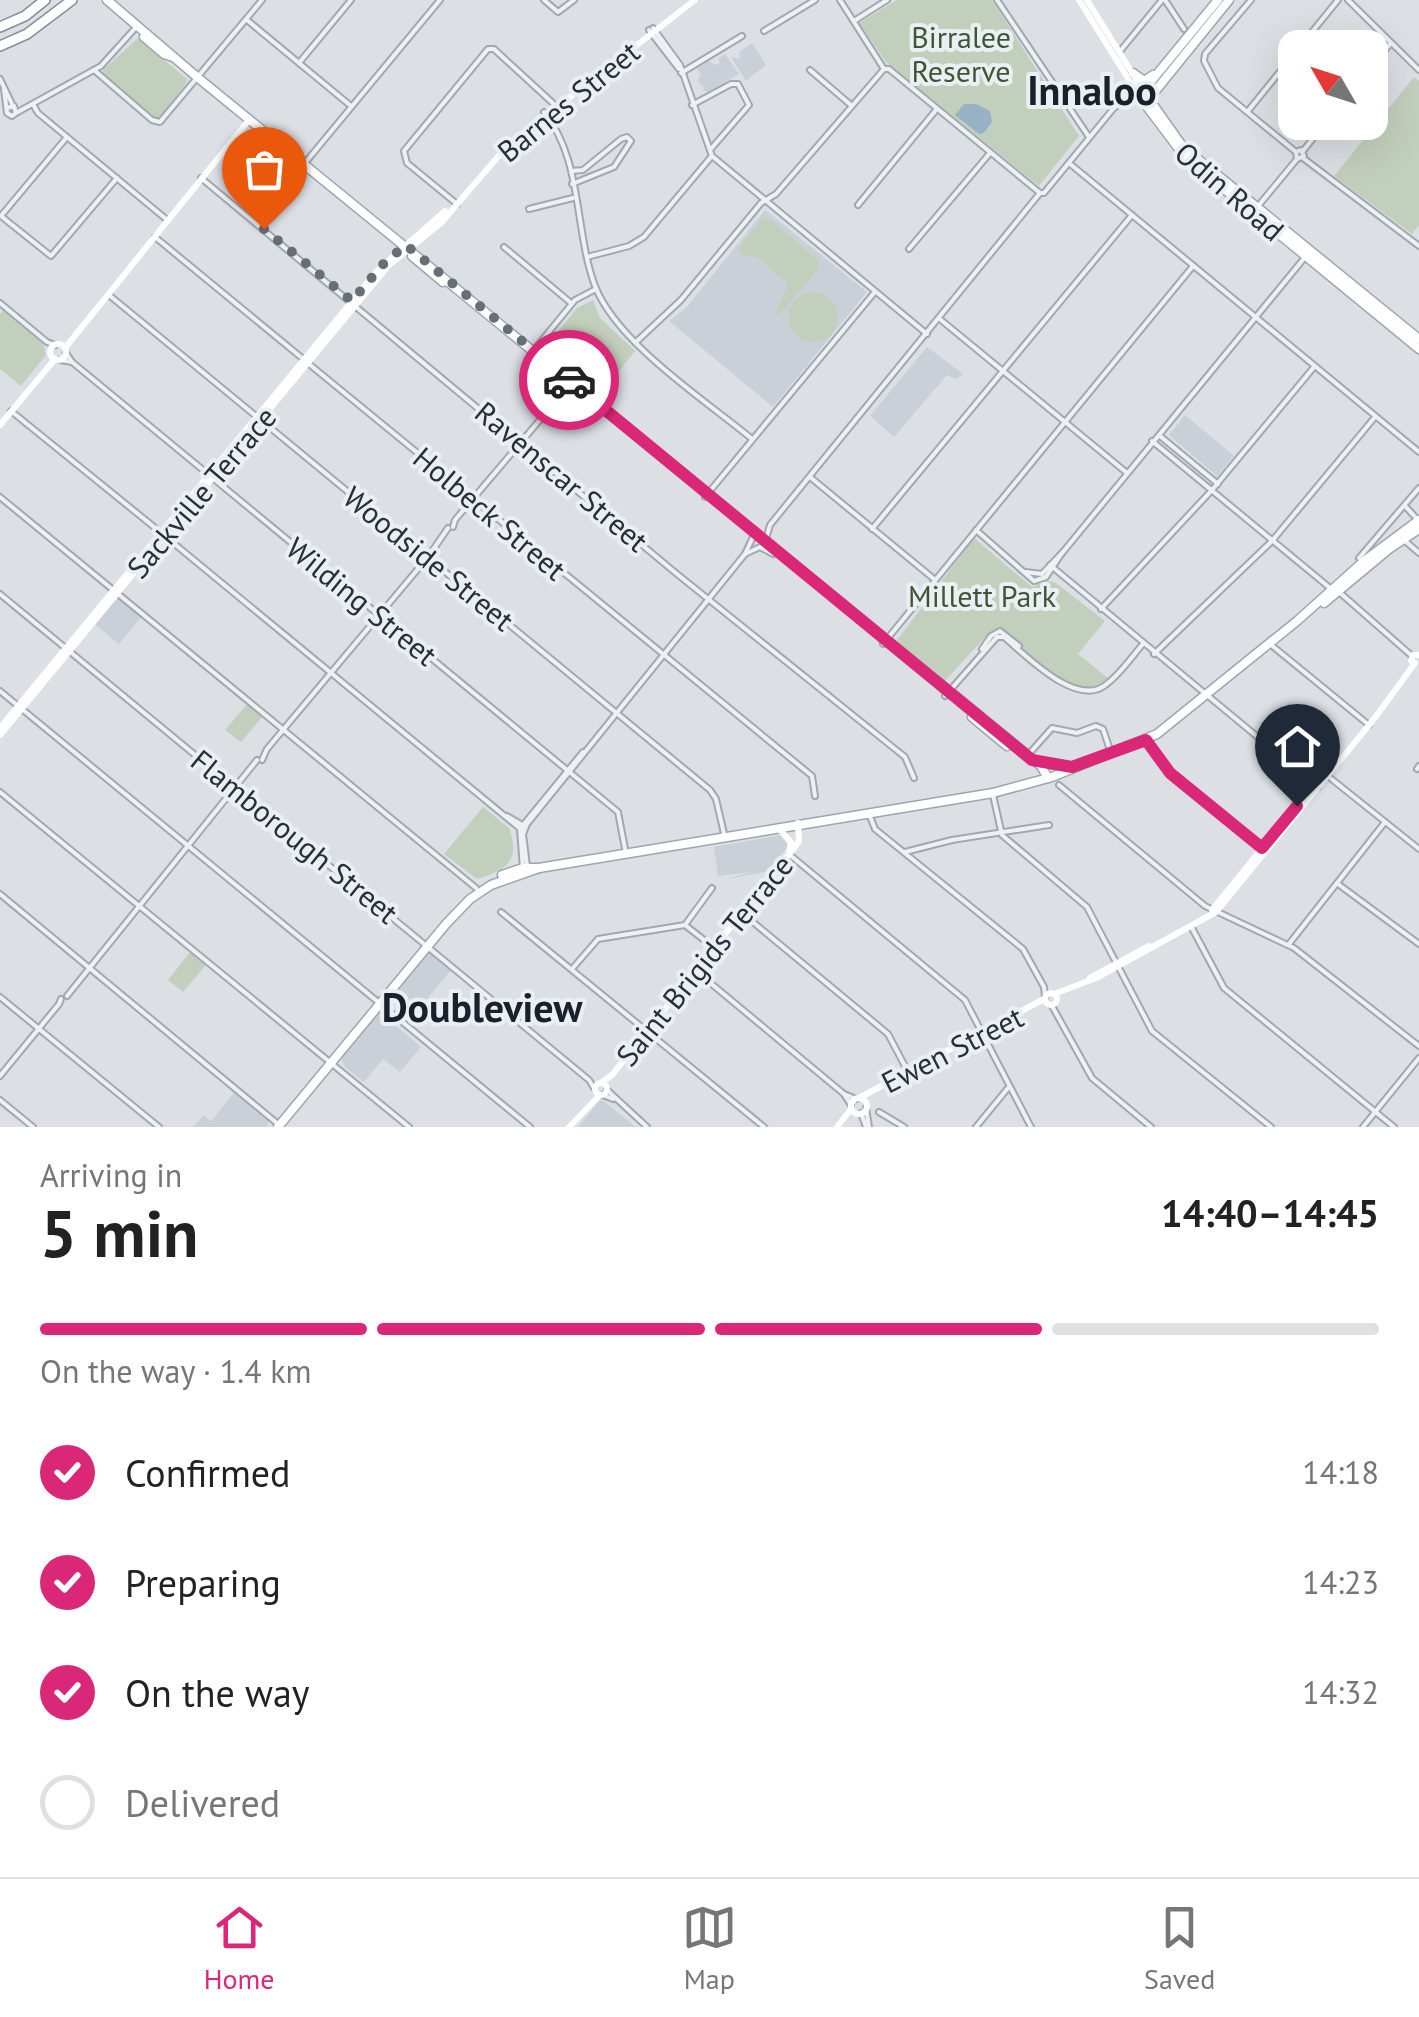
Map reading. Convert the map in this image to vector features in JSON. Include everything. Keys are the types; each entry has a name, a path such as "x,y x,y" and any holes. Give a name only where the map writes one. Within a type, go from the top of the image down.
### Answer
{"highway":[{"path":"0,27 25,16 45,0"},
{"path":"0,46 26,34 72,0"}],"main road":[{"path":"99,0 137,27"},
{"path":"107,0 1044,776"},
{"name":"Barnes Street","path":"405,248 502,151 692,0"},
{"name":"Odin Road","path":"1079,0 1180,152 1419,340"},
{"name":"Odin Road","path":"1087,0 1111,44"},
{"path":"1144,97 1218,0"},
{"path":"1144,97 1229,0"},
{"name":"Odin Road","path":"1117,53 1133,73 1144,97"},
{"path":"1133,73 1144,81 1171,58"},
{"path":"0,424 249,120"},
{"name":"Barnes Street","path":"405,248 429,234 455,202"},
{"path":"420,257 429,234"},
{"path":"405,248 706,495"},
{"name":"Sackville Terrace","path":"0,732 354,302 405,248"},
{"name":"Odin Road","path":"1308,253 1419,349"},
{"path":"277,1126 457,904 476,888 526,870 993,793 1146,740 1270,644 1419,520"},
{"path":"1400,536 1419,529"},
{"path":"754,534 766,540 884,642"},
{"name":"Ewen Street","path":"837,1127 870,1092 1035,1006 1052,1001 1214,911 1368,724 1416,658"},
{"path":"947,694 1030,758 1044,776"},
{"path":"1030,758 1068,767"},
{"path":"729,838 796,826"},
{"name":"Saint Brigids Terrace","path":"570,1127 789,854 796,844 796,826"},
{"path":"781,831 790,842 789,854"},
{"path":"426,944 470,900 491,885 526,870"}],"street":[{"path":"94,70 157,122 262,0"},
{"path":"299,63 351,0"},
{"path":"303,165 440,0"},
{"path":"544,0 558,12 574,0"},
{"path":"764,31 816,0"},
{"path":"840,0 884,69"},
{"path":"854,21 886,0"},
{"path":"997,0 1090,138"},
{"path":"1117,53 1163,0 1184,30"},
{"path":"1250,0 1205,54 1204,60 1218,88 1418,243"},
{"path":"1313,30 1338,0"},
{"path":"1348,0 1419,70"},
{"path":"246,20 352,106"},
{"path":"0,79 10,109 16,114 109,60 137,27"},
{"path":"652,31 674,54 711,154 926,334"},
{"path":"681,74 742,36"},
{"path":"1111,44 1129,38"},
{"path":"1388,47 1391,43"},
{"path":"455,202 407,162 404,151 488,49 494,49 556,105"},
{"path":"635,342 681,300 751,214 768,200 884,69"},
{"path":"884,69 889,69 1044,193 1128,96"},
{"path":"810,70 852,106"},
{"path":"1247,112 1278,74"},
{"path":"587,258 644,238 749,104 738,84 731,84 692,105"},
{"path":"0,116 10,109 34,106 166,219"},
{"path":"858,205 936,110"},
{"path":"545,114 562,138 587,258 596,289 611,317 635,342 752,439"},
{"path":"67,136 1,216 51,256 117,178"},
{"path":"570,171 582,170 621,139 627,137 631,141 614,167 572,184"},
{"path":"1255,210 1312,140"},
{"path":"910,248 990,153"},
{"path":"1069,163 1419,452"},
{"name":"Ravenscar Street","path":"201,178 905,757 914,778"},
{"path":"526,870 523,828 745,554 754,534 770,525 1040,192"},
{"path":"529,209 575,198"},
{"path":"872,529 1132,215"},
{"name":"Holbeck Street","path":"155,237 812,776 815,796"},
{"path":"504,247 571,303"},
{"path":"976,530 1026,572 1043,579 1308,253"},
{"path":"884,642 1193,266"},
{"path":"532,352 571,303 596,289"},
{"path":"706,495 875,292"},
{"name":"Woodside Street","path":"108,294 710,790 729,838"},
{"name":"Wilding Street","path":"0,303 618,812 626,854"},
{"path":"940,318 1126,473"},
{"path":"1101,609 1218,484 1314,367"},
{"path":"0,1076 523,442 561,395 564,382"},
{"path":"11,411 523,828"},
{"path":"1154,654 1272,541 1375,416"},
{"path":"1158,434 1218,484"},
{"path":"1152,441 1416,658"},
{"path":"810,477 936,580"},
{"path":"1359,558 1419,488"},
{"path":"0,497 476,888"},
{"path":"1405,506 1412,518 1419,520"},
{"path":"766,540 770,525"},
{"path":"1400,536 1419,553"},
{"path":"745,554 760,547 773,554"},
{"path":"1050,568 1316,786"},
{"name":"Flamborough Street","path":"0,594 647,1127"},
{"path":"947,694 995,635 1022,650 1060,682 1084,692 1103,687 1142,645"},
{"path":"1270,644 1368,724"},
{"path":"0,691 530,1127"},
{"path":"1030,758 1052,728 1077,733 1096,726 1103,730 1110,754"},
{"path":"1146,740 1170,773 1264,850"},
{"path":"1326,774 1419,849"},
{"path":"1059,785 1214,911 1288,945 1419,1046"},
{"path":"0,792 410,1127"},
{"path":"993,793 1001,832 1087,907 1152,1031 1271,1127"},
{"path":"871,813 870,824 1022,950 1092,1078 1151,1127"},
{"path":"1288,945 1385,822"},
{"path":"905,852 1049,825"},
{"path":"789,854 960,994 1031,1127"},
{"path":"1338,884 1419,944"},
{"path":"572,969 598,939 685,925 712,888"},
{"path":"0,894 277,1126"},
{"path":"502,912 764,1127"},
{"path":"742,913 888,1034 908,1072"},
{"path":"685,925 714,947"},
{"path":"1191,926 1224,988 1394,1127"},
{"path":"696,971 858,1106 867,1127"},
{"path":"0,998 159,1127"},
{"path":"1364,1127 1419,1058"},
{"path":"976,1127 1008,1087"},
{"path":"0,1100 33,1127"},
{"path":"880,1112 904,1127"}],"shaded area":[{"path":"752,43 766,65 746,81 731,57 740,59 739,52"},
{"path":"725,54 739,74 708,92 702,90 705,88 699,83 701,75 697,69 708,61 720,63 718,59"},
{"path":"765,210 867,292 773,407 669,321 686,308"},
{"path":"927,347 963,374 956,379 947,375 894,437 870,416"},
{"path":"1185,415 1234,456 1217,476 1169,435"},
{"path":"117,593 143,615 119,644 93,623"},
{"path":"780,835 788,846 769,871 723,880 752,872 718,876 714,847"},
{"path":"428,951 451,970 418,1010 395,992"},
{"path":"378,1011 421,1047 400,1072 383,1059 364,1082 344,1066 341,1057"},
{"path":"235,1092 269,1121 267,1127 193,1127 203,1115 211,1121"},
{"path":"601,1099 636,1127 578,1127"}],"green space":[{"name":"Birralee Reserve","path":"897,0 992,0 1079,136 1039,186 886,62 859,23"},
{"path":"138,38 187,79 161,117 156,118 103,75 103,70"},
{"path":"1414,77 1419,81 1419,225 1412,234 1334,176 1363,140 1388,140 1388,109"},
{"path":"764,218 818,260 819,268 779,316 776,313 788,284 758,258 740,254 740,246"},
{"path":"813,292 830,300 838,317 830,334 813,342 796,334 788,317 796,300"},
{"path":"593,300 600,318 635,351 596,400 542,351 577,308"},
{"path":"3,311 43,344 46,355 21,386 0,369"},
{"name":"Millett Park","path":"974,538 1032,587 1046,580 1056,583 1105,621 1078,654 1108,678 1093,687 1063,684 1034,665 995,630 944,682 895,643"},
{"path":"247,704 262,717 241,742 225,730"},
{"path":"483,807 509,828 513,849 503,868 477,879 444,854"},
{"path":"190,952 206,965 183,992 168,980"}],"water":[{"path":"964,104 976,104 990,111 992,122 984,133 979,134 955,115"}],"way so far":[{"path":"264,229 352,301 385,262 406,245 569,380"}],"district":[{"name":"Innaloo","path":"1092,90"},
{"name":"Doubleview","path":"482,1007"}],"route":[{"path":"569,380 1032,760 1072,767 1146,740 1170,773 1262,848 1297,806"}]}
